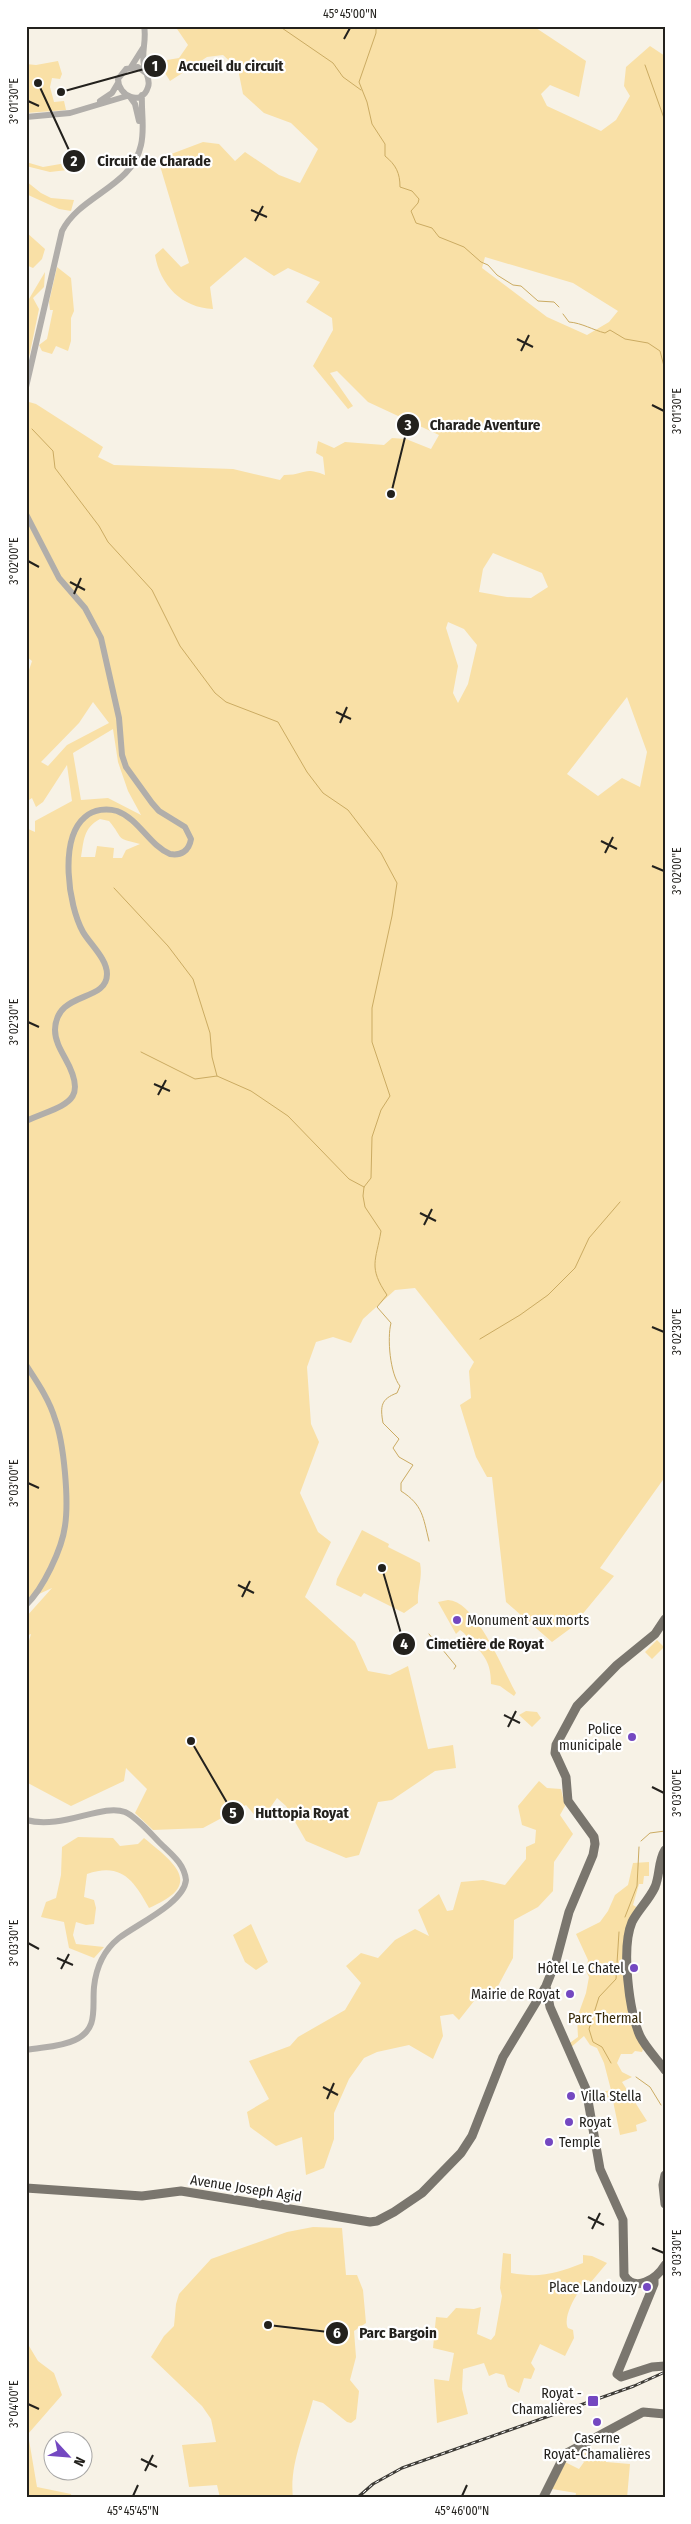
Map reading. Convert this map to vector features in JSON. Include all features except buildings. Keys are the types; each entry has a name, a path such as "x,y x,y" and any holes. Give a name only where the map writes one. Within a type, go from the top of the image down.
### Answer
{"main road":[{"path":"665,1620 655,1634 617,1665 577,1706 555,1749 565,1774 568,1801 594,1837 593,1855 570,1908 556,1961 546,1986 544,2002 554,2016 586,2089 600,2169 623,2220 623,2265 625,2278 643,2284 650,2280 665,2264"},
{"path":"665,1850 660,1860 658,1880 630,1928 627,1966 630,1996 640,2036 665,2070"},
{"name":"Avenue Joseph Agid","path":"26,2188 142,2196 181,2191 370,2222 378,2221 422,2193 461,2153 472,2136 503,2057 526,2018 544,2002"},
{"path":"665,2175 662,2185 665,2204"},
{"path":"650,2280 654,2284 617,2374 621,2377 652,2367 665,2366"},
{"path":"543,2498 565,2454 645,2412 665,2414"}],"street":[{"path":"26,387 62,231 72,215 124,175 136,158 142,139 142,95 149,86 144,64 144,26"},
{"path":"86,109 106,98 118,83 122,72 131,67 142,52 145,37"},
{"path":"131,67 138,67 147,74"},
{"path":"118,83 120,89 137,111 142,139"},
{"path":"26,117 58,115 142,95"},
{"path":"26,514 59,578 85,608 98,631 119,718 122,755 129,772 155,807 185,827 191,839 186,851 177,855 170,854 126,816 111,810 92,813 78,825 72,845 70,892 78,921 105,964 107,976 100,990 66,1005 56,1024 56,1041 76,1082 73,1096 64,1103 26,1121"},
{"path":"26,1365 44,1393 56,1421 62,1454 66,1511 62,1539 38,1589 26,1605"},
{"path":"26,1820 50,1824 109,1811 124,1812 134,1818 179,1862 186,1880 180,1895 118,1938 107,1950 95,1978 94,2014 86,2032 70,2042 26,2050"}],"green space":[{"path":"175,26 533,26 586,61 579,97 550,85 541,94 547,106 601,131 616,120 630,96 624,86 626,67 650,46 665,56 665,1477 600,1568 614,1576 571,1628 552,1642 506,1602 492,1477 487,1477 476,1457 460,1405 471,1398 469,1371 474,1362 415,1288 395,1290 363,1319 351,1343 333,1337 316,1342 307,1367 311,1424 319,1442 300,1493 318,1532 331,1542 305,1597 355,1642 368,1671 390,1675 408,1666 428,1749 453,1745 456,1768 435,1771 392,1800 378,1802 359,1855 346,1858 306,1841 286,1806 277,1798 267,1812 257,1818 246,1805 203,1828 153,1830 135,1813 147,1789 126,1768 124,1781 71,1806 26,1782 26,1651 31,1634 26,1636 26,1617 52,1588 26,1600 26,828 35,832 35,821 72,801 67,765 43,802 36,807 32,798 26,802 26,679 32,661 26,656 26,410 29,402 36,404 103,447 98,457 114,465 233,469 280,480 284,475 308,471 325,475 323,457 316,453 318,441 334,448 345,442 384,445 392,438 406,439 431,449 439,435 368,402 337,371 330,373 353,406 348,409 313,366 333,330 332,318 306,302 320,282 288,268 274,276 245,257 210,287 213,309 202,308 182,299 167,285 155,255 163,248 181,267 189,263 158,159 203,142 219,144 235,161 245,152 279,175 300,183 318,149 291,123 264,113 243,94 238,69 223,55 207,57 170,81 160,65 167,60 179,58 188,45","holes":["485,257 573,283 618,311 609,322 587,335 547,317 482,268","493,553 542,573 548,587 531,598 507,597 479,592 483,569","448,622 464,629 477,645 468,684 458,703 453,693 458,666 446,628","627,697 647,752 640,787 622,778 598,796 567,774","93,702 109,723 67,745 48,766 41,762 79,723","113,729 118,762 128,791 141,815 108,798 81,800 73,753","100,819 109,821 120,837 140,844 126,850 122,858 113,858 114,848 97,846 95,857 81,857 85,835 90,826"]},
{"path":"58,61 62,74 60,79 52,78 50,87 54,102 64,101 66,110 26,113 26,64 36,65"},
{"path":"26,162 43,167 66,163 76,166 76,169 50,172 26,166"},
{"path":"26,181 51,198 74,200 71,211 59,209 26,194"},
{"path":"26,232 45,249 42,259 33,268 26,265"},
{"path":"57,267 71,278 74,311 71,318 71,341 68,351 56,346 52,354 42,351 39,345 47,339 53,310 50,310 49,302"},
{"path":"45,272 44,287 33,298 39,309 26,372 26,304"},
{"path":"362,1530 389,1544 388,1547 420,1563 421,1574 418,1603 404,1613 364,1593 361,1597 336,1585 337,1579"},
{"path":"448,1600 458,1603 469,1612 488,1638 516,1693 514,1696 500,1686 491,1684 488,1665 476,1646 462,1631 460,1630 456,1634 438,1602"},
{"path":"657,1640 664,1647 652,1659 645,1652"},
{"path":"526,1711 537,1712 541,1718 532,1727 519,1715"},
{"path":"539,1781 547,1788 561,1789 565,1806 560,1815 573,1834 554,1862 553,1891 538,1907 514,1920 513,1958 498,1986 488,1996 478,1996 459,2020 453,2014 440,2016 443,2036 433,2059 409,2045 377,2052 364,2058 349,2079 334,2113 334,2139 324,2168 306,2175 302,2137 276,2146 250,2127 247,2112 269,2099 249,2061 290,2046 298,2037 345,2010 361,1983 346,1966 361,1953 378,1958 395,1940 415,1929 429,1936 418,1910 439,1894 447,1911 453,1910 461,1882 483,1880 505,1885 526,1859 526,1847 535,1843 536,1830 522,1825 518,1806"},
{"path":"78,1837 113,1838 120,1846 138,1844 144,1838 166,1857 179,1874 180,1883 176,1891 149,1908 132,1882 118,1872 109,1870 87,1874 84,1897 94,1900 96,1908 94,1924 86,1925 76,1922 73,1935 76,1944 104,1947 94,1958 69,1948 64,1922 41,1917 46,1902 56,1898 61,1875 62,1847"},
{"name":"Parc Thermal","path":"649,1862 649,1876 644,1876 643,1884 639,1884 633,1905 638,1908 624,1970 644,2046 642,2052 635,2051 632,2054 621,2054 617,2063 622,2072 632,2077 622,2082 647,2121 636,2125 637,2131 620,2135 612,2096 589,2102 587,2095 611,2090 604,2063 597,2048 590,2045 584,2036 569,2049 567,2045 578,2037 577,2018 586,1993 589,1977 586,1971 588,1960 576,1934 600,1922 608,1911 615,1895 628,1885 633,1863"},
{"path":"251,1924 268,1962 256,1970 245,1962 233,1935"},
{"path":"313,2227 342,2228 346,2275 357,2275 363,2290 366,2323 354,2331 356,2357 350,2380 359,2391 356,2419 351,2423 347,2422 323,2403 313,2400 295,2461 292,2486 293,2498 220,2498 217,2485 189,2487 182,2445 216,2442 211,2419 202,2406 151,2357 164,2336 174,2326 179,2294 211,2259 287,2232"},
{"path":"503,2253 511,2254 511,2273 531,2275 547,2274 583,2263 583,2255 592,2256 607,2263 591,2282 588,2280 576,2291 578,2293 571,2305 567,2320 568,2328 573,2330 574,2338 565,2356 540,2344 531,2363 535,2369 531,2379 524,2378 519,2393 508,2387 504,2375 496,2373 489,2376 484,2363 463,2369 462,2389 468,2414 437,2423 434,2379 449,2381 454,2353 433,2348 436,2317 447,2318 456,2308 474,2309 481,2307 477,2334 491,2340 495,2335 502,2296 500,2288"},
{"path":"26,2341 38,2361 54,2373 62,2395 28,2434 37,2487 71,2494 72,2498 26,2498"},
{"path":"591,2446 593,2451 604,2453 606,2462 630,2464 627,2498 575,2498 576,2493 552,2489 565,2462 579,2469 584,2462 577,2453"}],"waterway":[{"path":"279,26 333,63 343,77 361,90"},
{"path":"376,26 376,33 359,82 367,102 372,124 385,144 385,156 395,166 398,173 400,187 412,191 419,199 411,211 416,223 432,228 439,237 464,247 481,262 488,265 497,275 513,285 521,286 538,301 554,302 559,307"},
{"path":"645,65 665,121"},
{"path":"563,314 569,322 605,333 610,330 625,339 648,343 660,351 665,370"},
{"path":"32,429 53,451 55,468 99,526 108,542 152,590 180,646 215,693 226,702 278,722 307,772 323,793 348,810 381,853 397,883 392,916 372,1008 372,1042 390,1096 381,1110 372,1137 371,1178 364,1187 363,1196 365,1207 381,1231 375,1270 387,1295 377,1307 391,1323 389,1337 390,1356 394,1373 400,1386 397,1393 388,1398 383,1404 383,1423 399,1439 393,1448 399,1457 413,1465 401,1483 401,1491 414,1501 421,1512 429,1541"},
{"path":"114,888 168,946 193,979 210,1033 212,1057 217,1076"},
{"path":"141,1052 195,1079 217,1076 251,1091 288,1116 349,1179 364,1187"},
{"path":"480,1339 520,1315 548,1295 575,1268 589,1238 620,1202"},
{"path":"429,1634 435,1642"},
{"path":"442,1649 456,1666 454,1669"},
{"path":"641,1841 650,1833 665,1831"},
{"path":"625,1917 637,1886 639,1847"},
{"path":"611,2063 602,2047 593,2042 589,2029 599,1997 616,1979 619,1932"},
{"path":"636,2077 650,2087 661,2105"}],"railway":[{"path":"357,2498 373,2484 402,2468 634,2386 665,2372"}],"place":[{"name":"Circuit de Charade","path":"38,83"},
{"name":"Accueil du circuit","path":"61,92"},
{"name":"Charade Aventure","path":"391,494"},
{"name":"Cimetière de Royat","path":"382,1568"},
{"name":"Monument aux morts","path":"457,1620"},
{"name":"Police municipale","path":"632,1737"},
{"name":"Huttopia Royat","path":"191,1741"},
{"name":"Hôtel Le Chatel","path":"634,1968"},
{"name":"Mairie de Royat","path":"570,1994"},
{"name":"Villa Stella","path":"571,2096"},
{"name":"Royat","path":"569,2122"},
{"name":"Temple","path":"549,2142"},
{"name":"Place Landouzy","path":"647,2287"},
{"name":"Parc Bargoin","path":"268,2325"},
{"name":"Royat - Chamalières","path":"593,2401"},
{"name":"Caserne Royat-Chamalières","path":"597,2422"}]}
